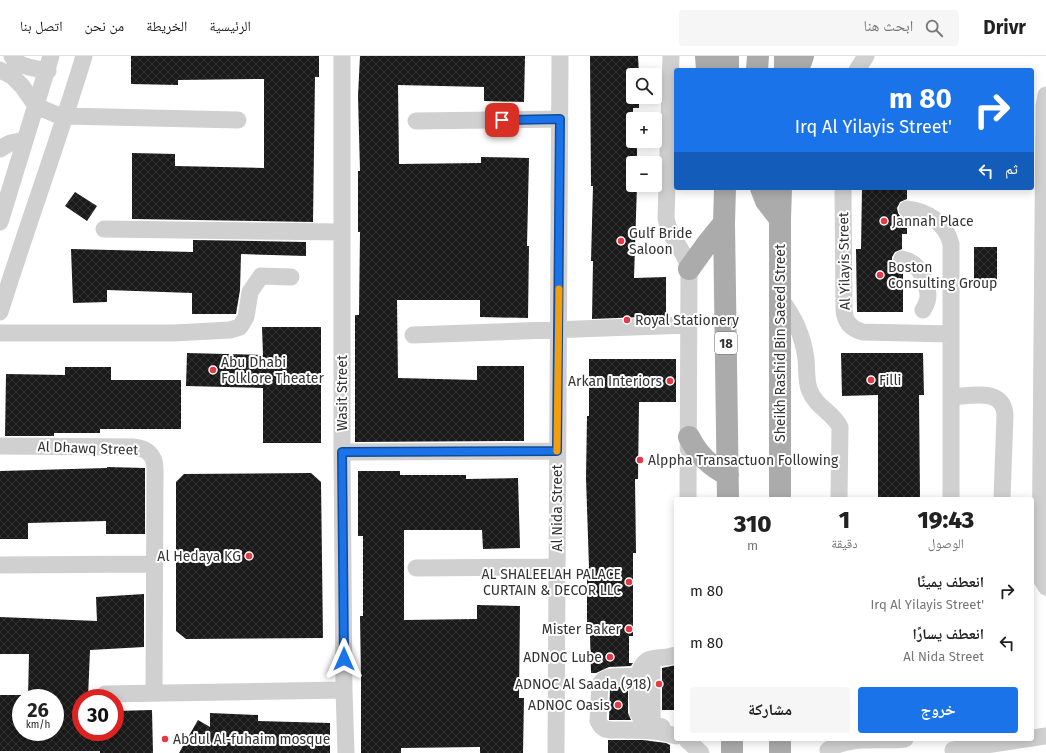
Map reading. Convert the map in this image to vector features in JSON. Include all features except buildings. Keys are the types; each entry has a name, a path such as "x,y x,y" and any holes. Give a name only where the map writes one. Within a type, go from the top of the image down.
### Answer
{"main road":[{"path":"706,56 706,68"},
{"path":"728,56 728,68"},
{"path":"758,56 758,68"},
{"path":"785,56 785,68"},
{"path":"799,68 803,56"},
{"name":"18","path":"725,190 724,223 728,497"},
{"path":"762,190 766,201 780,219"},
{"name":"Sheikh Rashid Bin Saeed Street","path":"780,497 781,190"},
{"path":"689,269 724,223"},
{"path":"689,437 694,447 705,460 718,470 728,475"},
{"path":"732,741 732,753"},
{"path":"780,741 780,753"}],"street":[{"path":"0,222 49,63 20,64 14,60 12,56"},
{"path":"0,312 84,56"},
{"name":"Wasit Street","path":"342,56 342,452 346,753"},
{"name":"Al Nida Street","path":"556,753 560,56"},
{"path":"671,56 666,218 670,233 685,257 689,269 688,497"},
{"path":"858,68 866,56"},
{"path":"0,70 12,76 22,86 36,106 45,111 65,116 238,120"},
{"path":"1046,95 1044,106 1040,547 1040,577 1046,587"},
{"path":"416,121 560,119"},
{"path":"0,149 10,143 25,140"},
{"name":"Al Yilayis Street","path":"843,190 844,310 846,320 853,328 863,332 951,334"},
{"path":"907,209 925,213 940,224 941,238 950,256 952,497"},
{"path":"104,229 341,232"},
{"path":"902,259 908,260 916,265 920,269 924,279 920,291 923,310 923,333"},
{"path":"0,333 174,333 230,330 240,327 246,317 250,292 261,276 291,277"},
{"path":"780,298 796,321 801,334 805,347 807,383 810,390 817,404 834,417 840,427 839,497"},
{"path":"413,335 689,325"},
{"path":"951,397 987,395 996,398 1003,406 1005,415 1002,497"},
{"name":"Al Dhawq Street","path":"0,446 133,447 145,449 150,452 155,463 154,693"},
{"path":"342,452 557,451"},
{"path":"0,565 154,564"},
{"name":"Al Nida Street","path":"416,568 557,567"},
{"path":"674,655 647,661 643,665 638,676 638,713 640,718 645,722 663,727 674,734"},
{"path":"652,659 652,724"},
{"path":"638,676 610,676 603,680 599,688 598,721 605,729 649,730 674,737"},
{"path":"124,694 344,690"},
{"path":"1034,738 1046,736"},
{"path":"684,741 701,753"},
{"path":"828,747 842,743 865,741"},
{"path":"953,748 1006,741"}],"slow traffic":[{"path":"557,451 559,289"}],"place":[{"name":"Jannah Place","path":"884,221"},
{"name":"Gulf Bride Saloon","path":"621,241"},
{"name":"Boston Consulting Group","path":"880,275"},
{"name":"Royal Stationery","path":"627,320"},
{"name":"Abu Dhabi Folklore Theater","path":"213,370"},
{"name":"Filli","path":"871,380"},
{"name":"Arkan Interiors","path":"670,381"},
{"name":"Alppha Transactuon Following","path":"640,460"},
{"name":"Al Hedaya KG","path":"249,556"},
{"name":"AL SHALEELAH PALACE CURTAIN & DECOR LLC","path":"629,582"},
{"name":"Mister Baker","path":"629,629"},
{"name":"ADNOC Lube","path":"610,657"},
{"name":"ADNOC Al Saada (918)","path":"659,684"},
{"name":"ADNOC Oasis","path":"618,705"},
{"name":"Abdul Al-fuhaim mosque","path":"165,739"}],"route":[{"path":"344,659 342,452 557,451 560,119 502,120"}]}
